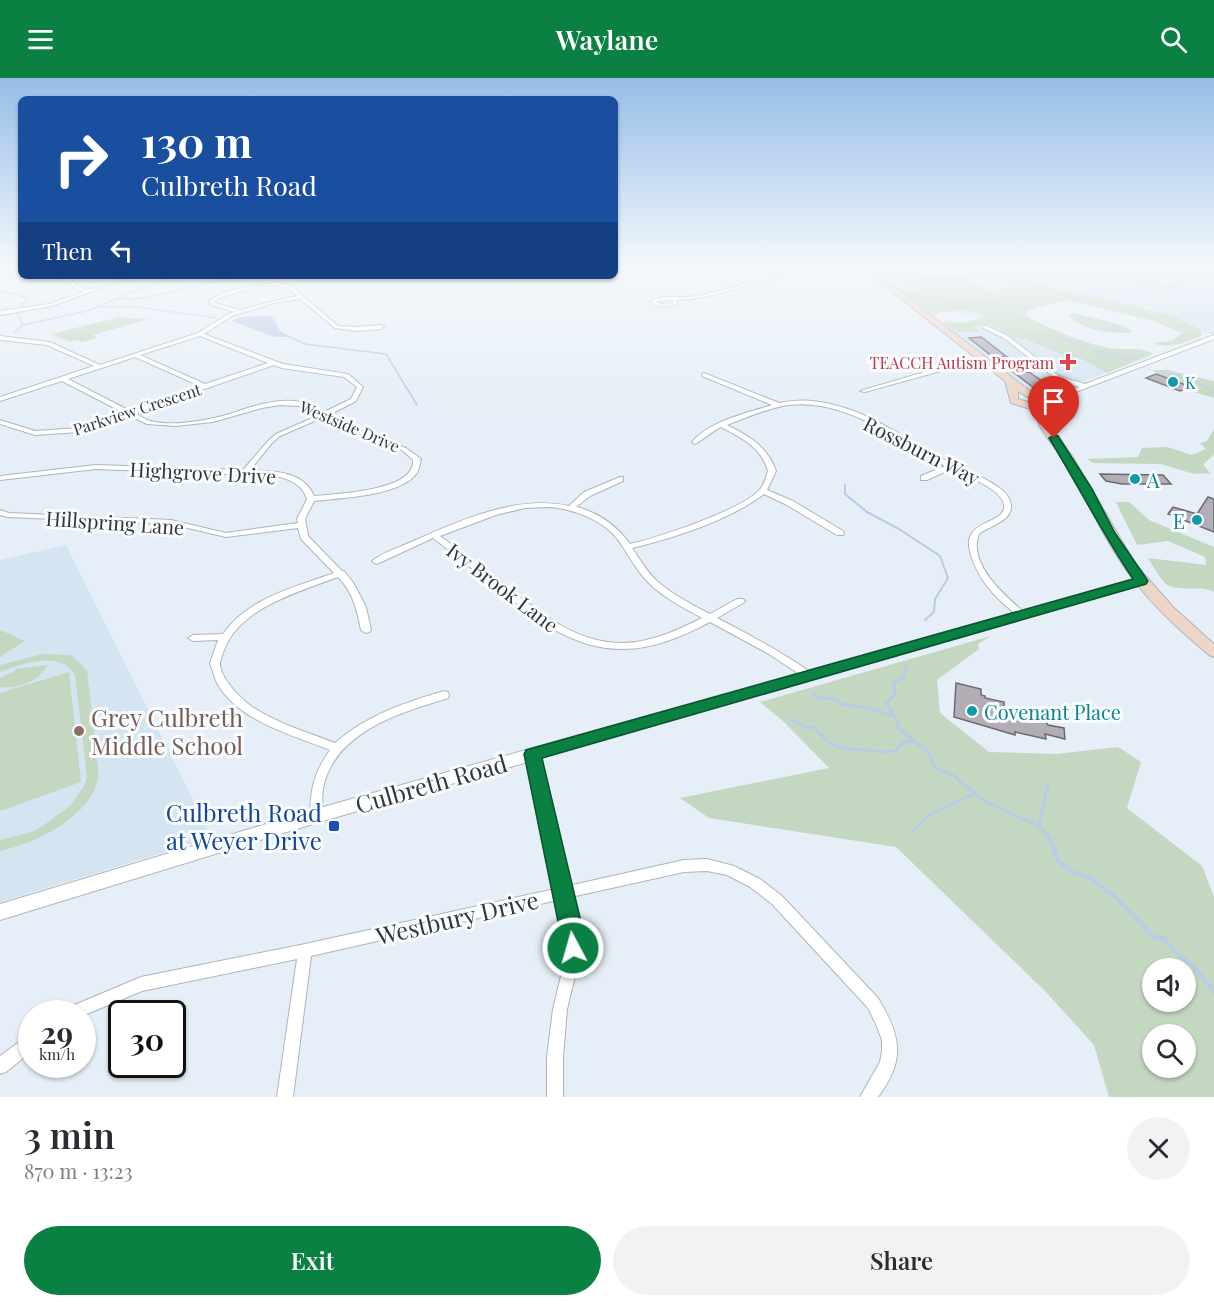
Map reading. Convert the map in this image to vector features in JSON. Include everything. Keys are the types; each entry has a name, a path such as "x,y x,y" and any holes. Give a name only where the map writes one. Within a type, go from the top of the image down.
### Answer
{"main road":[{"path":"924,315 1037,400 1044,423 1087,489 1109,533 1141,581 1190,632 1214,652"},
{"path":"1009,381 1012,399 1022,404 1044,423"},
{"path":"1013,395 1037,400"},
{"path":"1022,404 1037,400"}],"street":[{"path":"0,399 200,334 214,327 222,318 232,315"},
{"path":"322,315 337,327 357,329 381,327"},
{"path":"985,327 1006,337 1057,377 1086,387"},
{"path":"200,334 273,363 346,375 357,382 360,387 354,400 278,435 245,472"},
{"path":"1037,400 1066,395 1212,336"},
{"path":"0,338 48,343 98,366"},
{"path":"135,355 206,387"},
{"name":"Parkview Crescent","path":"0,422 35,433 54,434 88,428 273,363"},
{"path":"863,391 955,365 986,363"},
{"path":"704,375 778,405"},
{"name":"Westside Drive","path":"61,378 131,414 156,423 189,424 222,418 269,404 292,402 412,453 417,459 418,466 411,477 385,488 311,499"},
{"path":"1037,400 1066,395"},
{"name":"Rossburn Way","path":"695,442 701,434 778,405 808,402 845,410 989,485 1006,501 1007,509 1004,516 982,527 975,534 972,546 986,583 1021,614"},
{"path":"627,547 679,531 743,503 763,491 772,471 767,457 751,441 722,425"},
{"path":"924,478 950,466"},
{"name":"Highgrove Drive","path":"1,480 96,467 268,473 292,478 307,488 311,499"},
{"path":"570,509 580,499 620,479"},
{"path":"763,491 790,503 840,532"},
{"path":"311,499 301,519 303,537 340,573 357,597 366,630"},
{"path":"376,561 482,516 509,508 540,506 570,509 585,513 604,523 618,535 631,556 655,585 684,604 767,646 809,676"},
{"name":"Hillspring Lane","path":"0,512 8,515 171,522 225,536 300,525"},
{"name":"Ivy Brook Lane","path":"435,536 546,621 561,631 593,643 642,645 670,639 740,601"},
{"path":"336,748 259,715 229,693 219,679 215,663 223,637 238,621 257,608 340,573"},
{"name":"Culbreth Road","path":"0,912 316,816 1141,581"},
{"path":"193,638 223,637"},
{"path":"316,816 317,783 324,763 336,748 381,718 444,695"},
{"path":"532,754 572,930 573,948 560,1009 555,1057 555,1097"},
{"name":"Westbury Drive","path":"96,1003 141,984 305,951 684,866 707,865 735,873 768,892 873,1003 880,1014 889,1039 888,1068 868,1097"},
{"path":"285,1097 305,951"},
{"path":"0,1066 18,1052"}],"shaded area":[{"path":"968,315 993,315 983,318 1114,369 1043,397 1031,395 949,329 980,318"},
{"path":"1135,315 1214,315 1214,335"},
{"name":"Grey Culbreth Middle School","path":"66,545 212,838 0,902 0,560"}],"green space":[{"path":"983,315 1025,315 1076,339 1113,349 1137,349 1153,354 1107,373 1082,359 1013,337 993,325 978,325 975,327 979,332 960,332 943,324 946,321 961,323 987,317"},
{"path":"1068,315 1080,315 1122,325 1134,332 1099,331 1082,325"},
{"path":"1128,315 1173,316 1201,330 1202,336 1165,346 1152,343 1172,341 1182,333 1151,320"},
{"path":"120,317 148,319 93,335 97,338 82,342 77,340 69,342 51,334"},
{"path":"1153,370 1167,370 1214,381 1214,398 1194,392 1195,388"},
{"path":"1214,429 1214,455 1203,464 1210,473 1194,474 1161,464 1092,463 1088,459 1138,457 1142,448 1167,447 1192,455 1206,449 1200,443 1207,441"},
{"path":"1116,502 1129,502 1149,520 1214,547 1214,592 1169,586 1164,582 1148,558 1206,565 1205,557 1168,541 1137,545"},
{"path":"0,630 25,641 0,657"},
{"path":"991,636 978,644 979,649 937,680 940,713 989,752 1056,754 1118,747 1141,762 1127,808 1202,866 1214,897 1214,1097 1109,1097 1094,1045 1046,992 896,847 709,818 680,798 829,768 783,721 760,702"},
{"path":"42,654 71,655 87,670 98,776 94,791 86,804 74,816 45,835 0,851 0,840 32,832 70,806 84,786 87,777 75,675 69,667 60,662 40,661 0,672 0,666 4,664"},
{"path":"48,665 39,676 27,683 14,687 0,687 0,678 15,669"},
{"path":"69,672 81,782 0,811 0,693"}],"water":[{"path":"270,316 277,318 274,319 280,331 290,337 275,337 232,321 241,317"}],"building":[{"path":"981,337 1007,357 993,357 969,338"},
{"path":"1013,372 1029,372 1055,390 1038,391"},
{"name":"K","path":"1156,374 1191,387 1180,391 1146,378"},
{"name":"A","path":"1100,474 1163,475 1171,484 1122,484 1106,481"},
{"name":"E","path":"1208,497 1214,499 1214,532 1168,514 1173,507 1197,514"},
{"name":"Covenant Place","path":"956,683 981,689 981,695 985,698 1004,702 1004,709 1044,718 1048,725 1064,728 1065,739 1045,734 1046,739 1015,732 1015,735 954,717"}],"waterway":[{"path":"18,315 23,325"},
{"path":"23,325 71,315"},
{"path":"192,315 216,318"},
{"path":"1075,315 1129,333"},
{"path":"14,332 23,325"},
{"path":"1054,335 1094,351 1112,353 1128,361"},
{"path":"288,336 305,344 386,354 417,405"},
{"path":"1125,359 1144,354"},
{"path":"1159,371 1191,379 1214,392"},
{"path":"845,485 845,494 867,512 899,529 940,556 948,578 935,599 934,612 925,620"},
{"path":"907,666 904,677 894,682 895,694 886,703 898,722 897,727 928,752 935,767 954,776 984,801 1039,826"},
{"path":"813,693 818,698 833,698 841,704 868,708 894,716"},
{"path":"791,719 805,727 813,727 830,743 842,748 888,752 896,750 905,741 914,742"},
{"path":"1039,826 1048,785"},
{"path":"912,832 932,813 974,794"},
{"path":"1039,826 1049,837"},
{"path":"1049,837 1058,860 1071,871 1092,879 1114,896 1154,937 1164,938 1171,948 1195,968 1214,992"}],"place":[{"name":"TEACCH Autism Program","path":"1068,362"},
{"name":"K","path":"1173,382"},
{"name":"A","path":"1135,479"},
{"name":"E","path":"1197,520"},
{"name":"Covenant Place","path":"972,711"},
{"name":"Grey Culbreth Middle School","path":"79,731"},
{"name":"Culbreth Road at Weyer Drive","path":"334,826"}],"route":[{"path":"573,948 572,930 532,754 1141,581 1109,533 1087,489 1054,438"}]}
